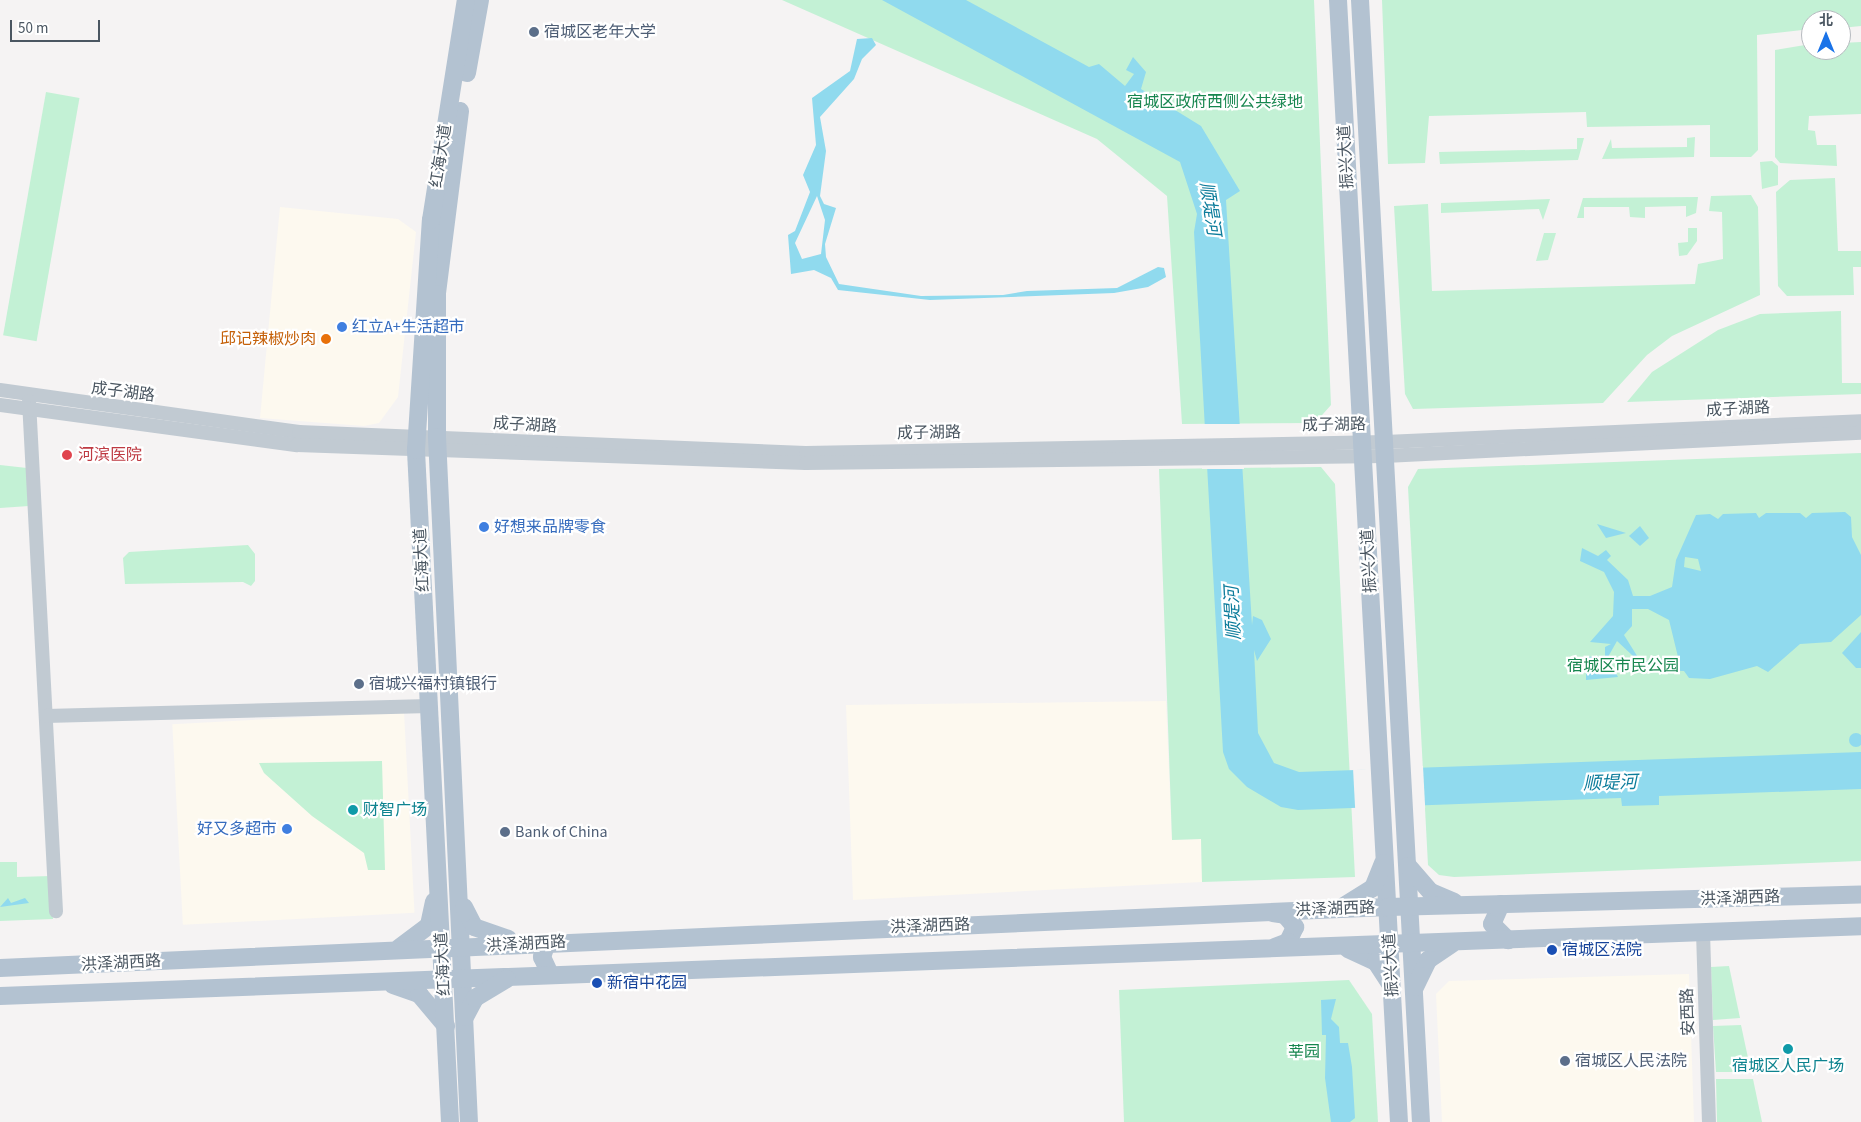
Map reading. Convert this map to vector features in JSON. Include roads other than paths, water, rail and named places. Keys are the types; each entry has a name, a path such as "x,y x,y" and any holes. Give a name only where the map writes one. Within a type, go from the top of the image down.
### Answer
{"main road":[{"name":"红海大道","path":"450,1122 417,443 431,220 466,0"},
{"name":"红海大道","path":"469,1122 461,898 437,444 437,294 461,102 480,0"},
{"name":"振兴大道","path":"1338,0 1399,1122"},
{"name":"振兴大道","path":"1360,0 1421,1122"},
{"path":"1338,909 1373,888 1385,847 1406,838"},
{"path":"1408,866 1431,892 1464,905"},
{"path":"394,950 414,940 429,925 438,867"},
{"name":"洪泽湖西路","path":"0,968 1410,906 1861,894"},
{"path":"461,898 474,927 493,936 541,943 542,957 550,974"},
{"path":"1501,904 1492,924 1508,940"},
{"path":"1269,912 1285,915 1295,926 1288,942 1272,948"},
{"name":"洪泽湖西路","path":"0,996 350,981 1411,944 1861,926"},
{"path":"1414,990 1428,960 1457,942"},
{"path":"1340,946 1376,962 1393,990"},
{"path":"350,952 360,965 357,977 350,981"},
{"path":"465,1017 470,1003 486,988 519,975"},
{"path":"370,981 420,994 446,1026"},
{"path":"1395,1026 1405,1020 1416,1026"}],"street":[{"name":"成子湖路","path":"0,390 299,432 417,443 806,463 1189,452 1279,444 1363,450"},
{"path":"28,395 56,911"},
{"name":"成子湖路","path":"0,405 297,445 417,443"},
{"name":"成子湖路","path":"1385,449 1861,421"},
{"name":"成子湖路","path":"1189,452 1280,458 1385,449 1861,433"},
{"path":"46,716 430,706"},
{"name":"安西路","path":"1703,932 1709,1122"}],"water":[{"name":"顺堤河","path":"882,0 966,0 1089,67 1099,64 1125,86 1134,74 1126,70 1133,57 1146,72 1141,89 1201,126 1240,191 1226,200 1252,625 1253,616 1262,620 1271,639 1257,661 1254,650 1258,733 1274,763 1299,772 1861,752 1861,789 1659,796 1659,805 1622,806 1621,798 1298,810 1281,807 1247,787 1229,769 1223,752 1194,232 1197,214 1180,162"},
{"path":"872,38 876,45 862,59 854,79 820,117 826,151 820,196 824,204 836,208 825,244 826,257 839,284 921,296 1003,295 1027,291 1117,288 1158,267 1164,268 1166,277 1148,287 1114,293 930,300 838,290 831,278 814,270 791,274 788,235 795,231 810,192 803,175 816,145 812,98 850,71 857,39","holes":["817,196 825,220 821,254 802,259 795,243"]},
{"path":"1845,512 1851,517 1852,537 1861,555 1861,615 1831,642 1800,644 1768,672 1757,666 1710,679 1689,678 1684,671 1648,670 1617,641 1608,657 1618,677 1586,680 1586,657 1605,656 1605,647 1611,644 1590,642 1613,616 1614,592 1604,572 1580,561 1582,548 1598,556 1606,550 1611,556 1607,560 1628,580 1633,596 1650,596 1672,587 1676,560 1696,515 1710,514 1718,519 1723,514 1756,513 1759,518 1766,513 1800,513 1806,518 1812,513","holes":["1685,557 1698,559 1701,571 1684,567","1632,609 1648,609 1669,620 1679,661 1661,665 1639,659 1624,635 1632,626"]},
{"path":"1597,524 1626,533 1606,538"},
{"path":"1640,526 1649,538 1640,546 1629,536"},
{"path":"1861,632 1861,668 1856,668 1842,653"},
{"path":"1853,733 1859,733 1863,740 1859,747 1853,747 1849,743 1849,737"},
{"path":"8,898 11,903 25,898 29,903 0,907"},
{"path":"1336,999 1331,1019 1339,1027 1340,1043 1348,1043 1352,1067 1355,1118 1350,1122 1331,1122 1325,1078 1326,1035 1322,1035 1321,1000"}],"place":[{"name":"宿城区老年大学","path":"534,32"},
{"name":"红立A+生活超市","path":"342,327"},
{"name":"邱记辣椒炒肉","path":"326,339"},
{"name":"河滨医院","path":"67,455"},
{"name":"好想来品牌零食","path":"484,527"},
{"name":"宿城兴福村镇银行","path":"359,684"},
{"name":"财智广场","path":"353,810"},
{"name":"好又多超市","path":"287,829"},
{"name":"Bank of China","path":"505,832"},
{"name":"宿城区法院","path":"1552,950"},
{"name":"新宿中花园","path":"597,983"},
{"name":"宿城区人民广场","path":"1788,1049"},
{"name":"宿城区人民法院","path":"1565,1061"}],"park label":[{"name":"宿城区政府西侧公共绿地","path":"1215,102"},
{"name":"宿城区市民公园","path":"1623,666"},
{"name":"莘园","path":"1304,1052"}]}
